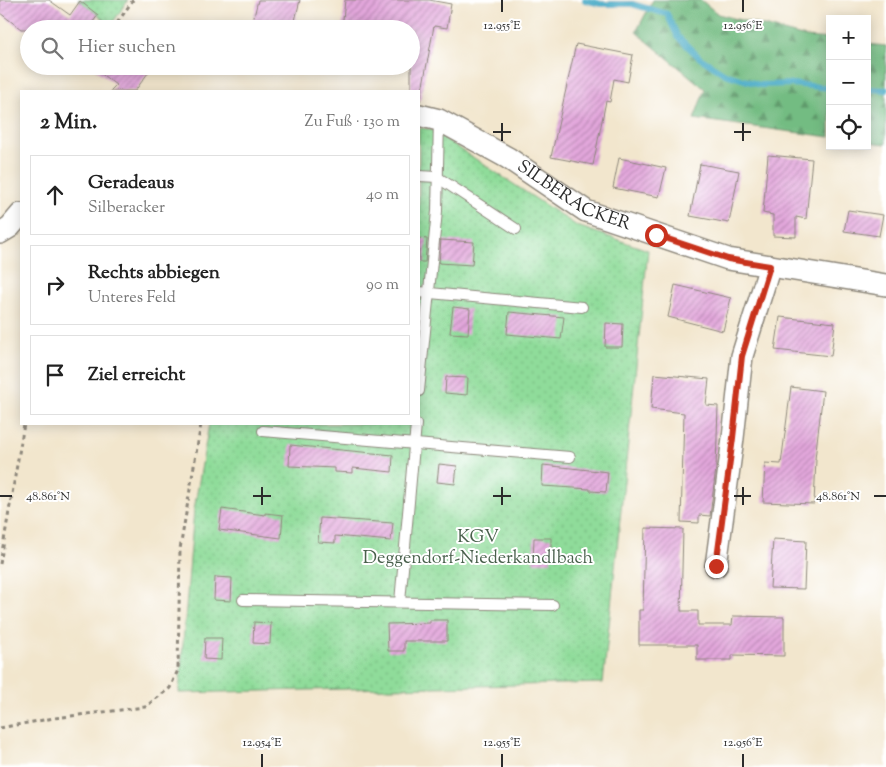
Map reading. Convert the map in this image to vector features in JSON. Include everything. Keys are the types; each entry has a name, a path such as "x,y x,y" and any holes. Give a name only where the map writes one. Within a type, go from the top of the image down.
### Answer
{"street":[{"name":"SILBERACKER","path":"420,114 439,120 508,158 586,211 728,259 886,285"},
{"path":"0,234 10,227 20,215"},
{"path":"716,566 742,356 770,266"}],"lane":[{"path":"420,371 424,292 437,211 439,120"},
{"path":"420,176 437,177 516,229"},
{"path":"424,292 582,307"},
{"path":"400,602 416,425"},
{"path":"263,430 570,458"},
{"path":"243,600 553,605"}],"path":[{"path":"119,20 133,0"},
{"path":"0,564 24,425"},
{"path":"0,728 54,718 145,707 170,688 178,670 180,549 201,425"}],"green space":[{"path":"78,0 128,0 114,20 104,20"},
{"path":"653,0 701,0 718,14 806,37 826,39 826,136 694,119 705,89 636,32"},
{"path":"871,44 886,46 886,144 871,142"},
{"name":"KGV Deggendorf-Niederkandlbach","path":"420,128 430,129 577,226 648,250 603,683 179,693 194,510 209,425 420,425"}],"building":[{"path":"0,0 49,0 70,15 80,1 98,15 94,20 20,20 20,28 0,13"},
{"path":"258,0 300,0 295,20 253,20"},
{"path":"345,0 429,0 451,4 447,28 434,26 420,101 420,90 411,90 411,75 420,75 420,20 343,20"},
{"path":"576,44 633,55 628,82 614,79 610,102 606,101 593,165 551,157"},
{"path":"103,75 147,75 136,90 111,90 116,85"},
{"path":"768,155 812,159 806,219 796,217 796,237 773,236 773,215 763,213"},
{"path":"619,158 666,168 659,197 613,188"},
{"path":"700,164 739,171 729,223 690,216"},
{"path":"848,210 883,215 879,236 844,231"},
{"path":"420,238 427,239 425,262 420,262"},
{"path":"441,240 474,242 472,265 439,263"},
{"path":"675,285 731,298 723,331 668,317"},
{"path":"453,307 470,309 468,334 450,333"},
{"path":"509,312 564,317 561,339 507,334"},
{"path":"780,317 835,323 831,356 775,350"},
{"path":"606,323 623,324 622,347 605,347"},
{"path":"654,374 709,379 706,405 718,406 716,468 710,516 699,515 699,523 681,522 684,413 651,409"},
{"path":"446,377 468,378 467,395 445,393"},
{"path":"791,387 823,391 815,459 814,504 763,502 765,463 781,464"},
{"path":"290,445 393,455 392,472 353,468 353,473 335,472 335,468 289,466"},
{"path":"439,464 457,466 455,484 437,482"},
{"path":"543,465 608,472 606,492 542,486"},
{"path":"222,509 265,515 265,513 283,515 281,538 219,530"},
{"path":"320,518 393,523 391,541 335,536 335,543 318,542"},
{"path":"645,528 683,529 681,611 698,611 698,625 732,625 733,616 784,617 784,656 732,655 732,660 697,660 697,645 639,645 639,610 643,610"},
{"path":"534,538 551,538 551,562 533,562"},
{"path":"773,539 806,541 804,589 770,588"},
{"path":"215,577 232,578 231,601 214,600"},
{"path":"430,620 447,620 447,641 404,641 404,651 388,651 387,624 430,623"},
{"path":"254,622 271,623 270,644 253,643"},
{"path":"205,638 222,638 221,660 204,659"}],"waterway":[{"path":"585,0 601,4 632,4 667,14 678,37 700,58 725,74 760,85 792,84 826,88"},
{"path":"871,89 886,90"}],"route":[{"path":"656,235 728,259 770,266 742,356 716,566"}]}
